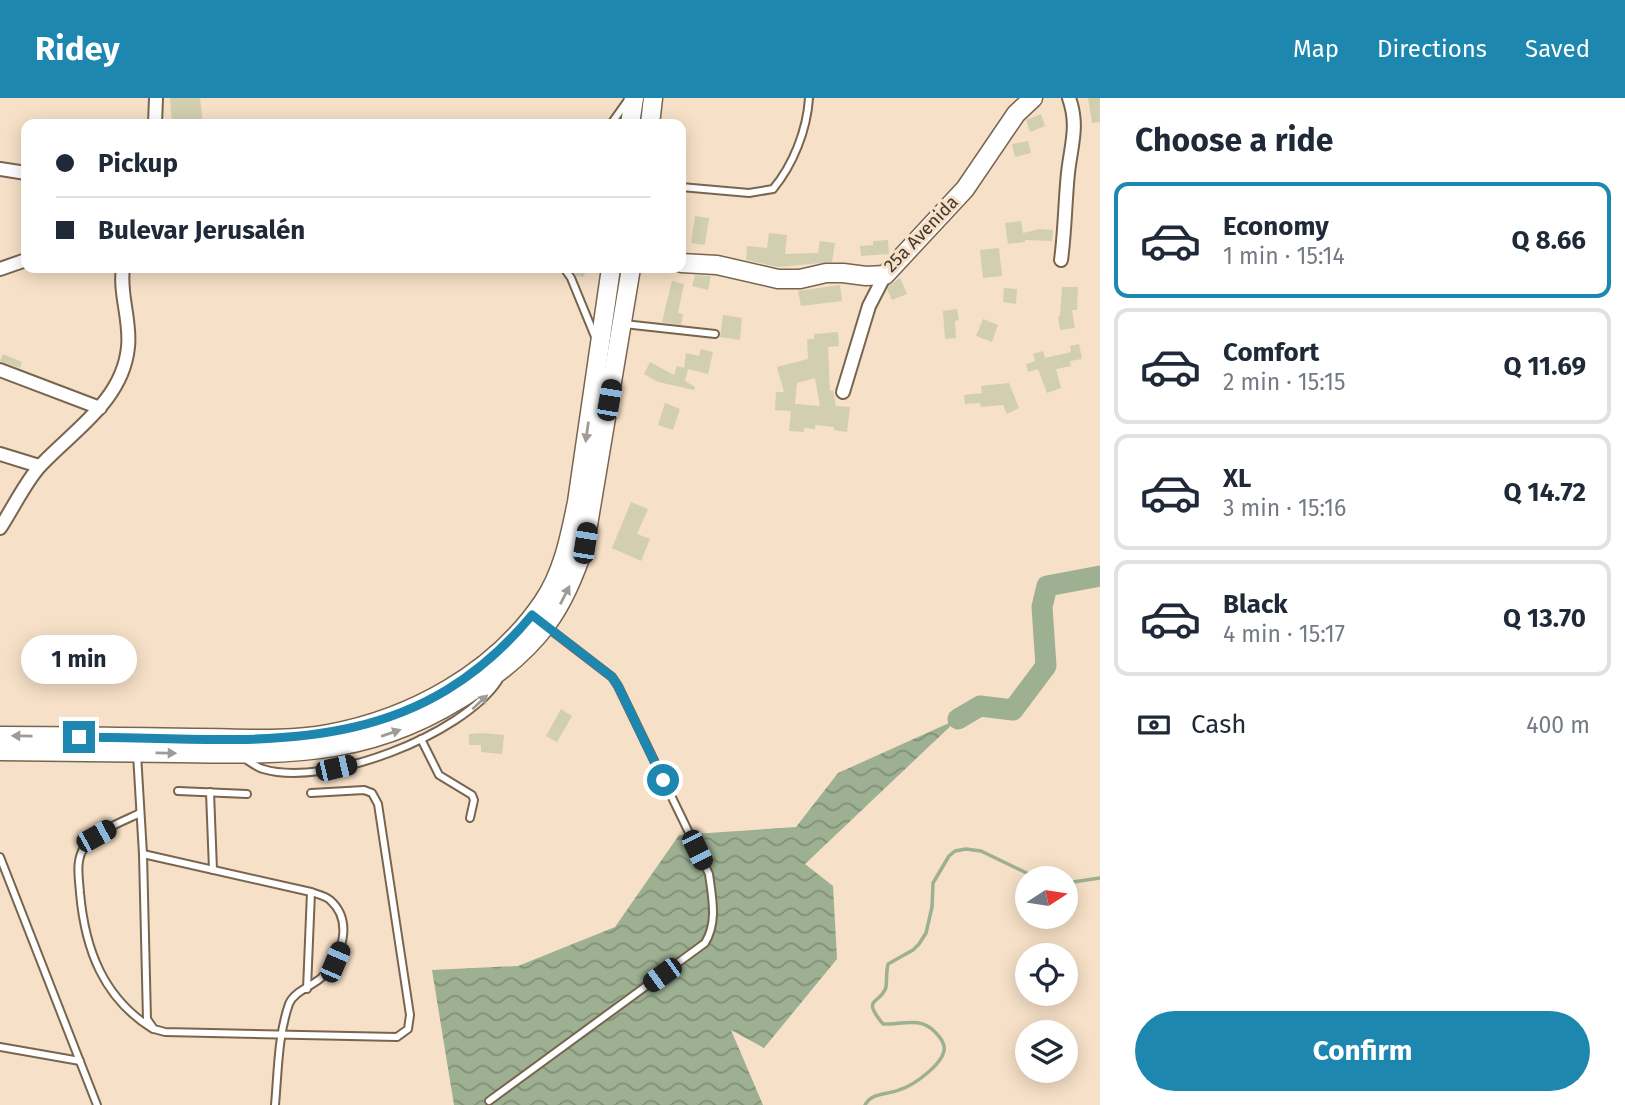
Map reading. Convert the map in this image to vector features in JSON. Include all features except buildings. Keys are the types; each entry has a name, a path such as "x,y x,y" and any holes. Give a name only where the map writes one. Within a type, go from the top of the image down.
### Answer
{"main road":[{"path":"630,119 632,98"},
{"path":"651,119 653,98"},
{"name":"25a Avenida","path":"686,263 717,265 778,279 843,273 885,275 964,189 1016,114 1033,98"},
{"path":"0,751 236,754 307,752 378,738 426,719 506,668 538,638 544,601 558,573 569,541 610,273"},
{"path":"0,736 262,739 305,737 352,729 399,714 446,690 496,655 539,621 568,592 585,543 630,273"}],"street":[{"path":"155,119 156,98"},
{"path":"1061,260 1066,229 1068,170 1074,136 1075,115 1069,98"},
{"path":"0,169 21,172"},
{"path":"0,269 21,262"},
{"path":"0,528 39,466 68,442 100,408 122,371 128,347 122,273"},
{"path":"844,392 869,306 885,275"},
{"path":"0,370 100,408"},
{"path":"0,454 39,466"}],"lane":[{"path":"615,119 632,98"},
{"path":"686,187 749,193 773,189 785,174 794,154 809,98"},
{"path":"568,273 599,347"},
{"path":"622,324 715,334"},
{"path":"489,1101 705,943 712,929 713,901 709,874 618,686 612,677 539,621"},
{"path":"236,754 262,769 308,772 380,757 466,715 490,692 506,668"},
{"path":"421,739 439,775 472,795 474,800 470,818"},
{"path":"136,752 143,854 147,1019 154,1029"},
{"path":"140,813 96,836 85,845 78,865 83,925 94,962 132,1016 165,1032 397,1037 408,1029 410,1015 377,804 372,793 364,790 311,793"},
{"path":"178,791 247,794"},
{"path":"210,792 213,870"},
{"path":"143,854 311,892 330,900 341,915 344,931 342,946 335,962 321,978 291,999 282,1033 275,1105"},
{"path":"0,857 97,1105"},
{"path":"307,989 311,892"},
{"path":"0,1047 80,1061"}],"water":[{"path":"958,719 805,864 833,886 837,959 764,1048 731,1030 763,1105 454,1105 432,970 518,966 615,927 679,835 796,827 838,773"}],"waterway":[{"path":"958,719 980,706 1013,710 1046,666 1042,607 1047,586 1100,576"},
{"path":"865,1105 876,1096 899,1090 920,1079 935,1066 944,1052 942,1040 929,1027 910,1022 883,1024 873,1005 886,987 888,964 913,950 926,933 932,907 933,883 949,856 955,851 966,849 981,851 1015,867"},
{"path":"1078,881 1100,878"}],"route":[{"path":"79,737 262,739 305,737 352,729 399,714 469,676 496,655 532,615 612,677 663,780"}]}
